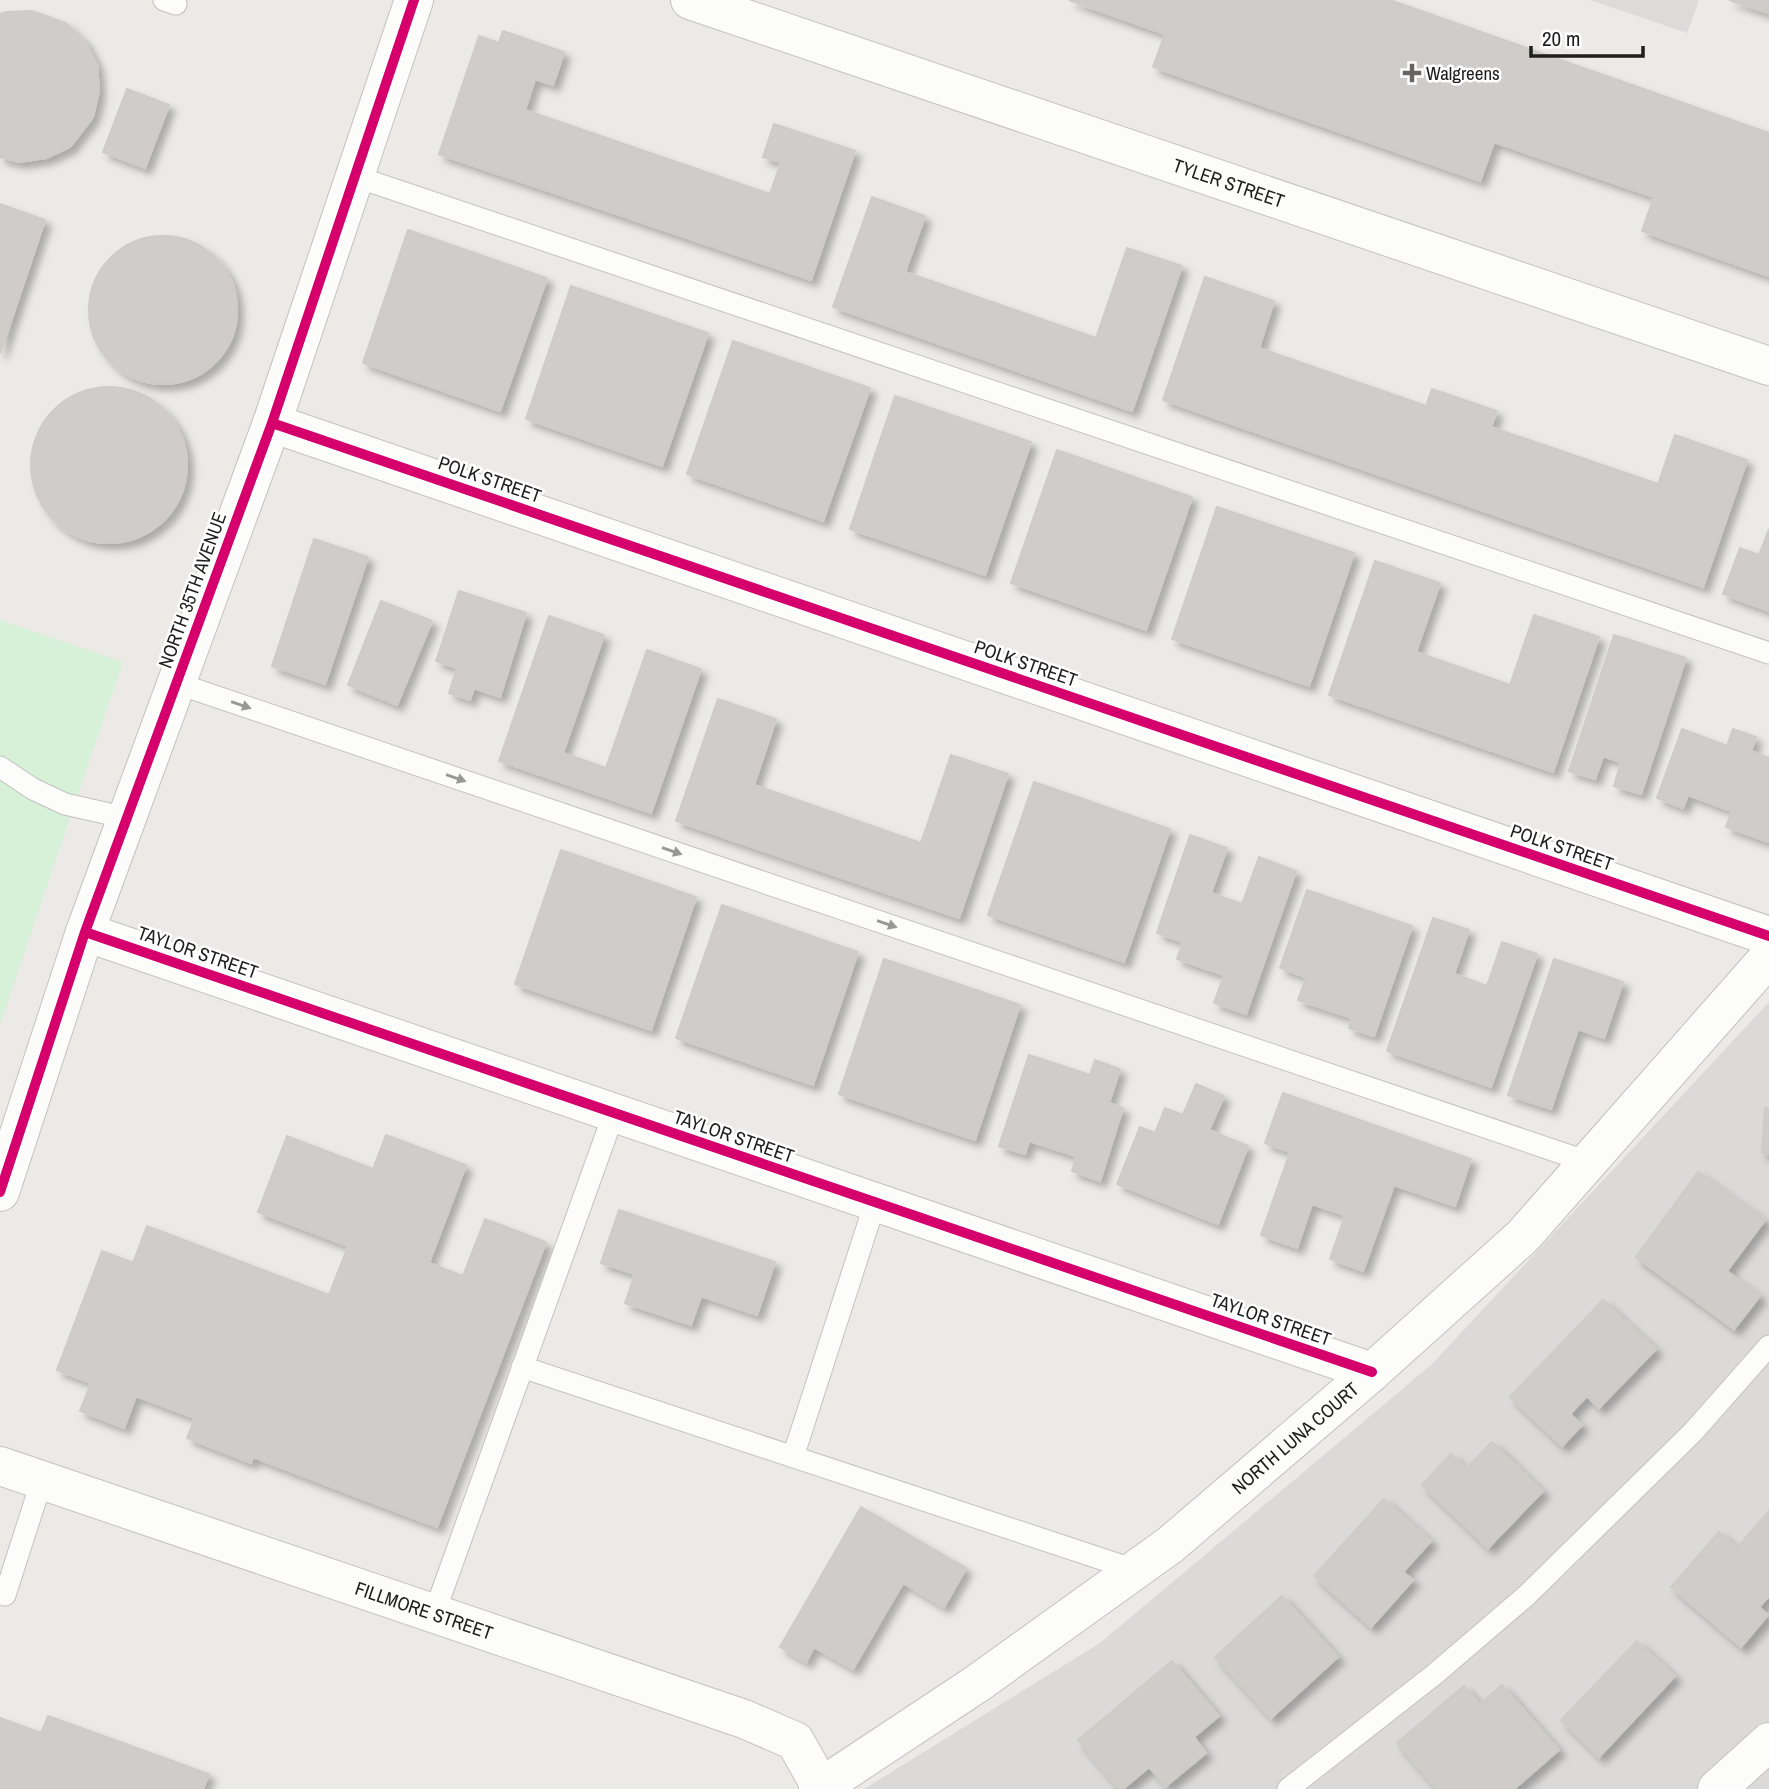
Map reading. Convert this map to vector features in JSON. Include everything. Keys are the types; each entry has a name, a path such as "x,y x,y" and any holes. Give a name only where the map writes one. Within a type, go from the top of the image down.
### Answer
{"street":[{"name":"NORTH 35TH AVENUE","path":"0,1192 85,932 272,423 414,0"},
{"name":"TYLER STREET","path":"690,0 1769,366"},
{"name":"POLK STREET","path":"272,423 1769,936"},
{"name":"TAYLOR STREET","path":"85,932 1372,1372"},
{"name":"NORTH LUNA COURT","path":"820,1788 978,1683 1170,1545 1372,1372 1523,1236 1769,957"},
{"name":"FILLMORE STREET","path":"0,1466 744,1719 795,1741 820,1788"},
{"path":"1717,1789 1769,1742"}],"lane":[{"path":"354,176 1769,653"},
{"path":"176,683 1588,1162"},
{"path":"0,767 33,789 65,804 127,818"},
{"path":"434,1614 614,1113"},
{"path":"793,1457 875,1202"},
{"path":"1288,1789 1435,1674 1526,1596 1693,1432 1769,1346"},
{"path":"522,1367 1135,1570"},
{"path":"5,1595 42,1480"}],"shaded area":[{"path":"1590,0 1699,0 1687,33"},
{"path":"1769,1002 1769,1789 864,1789 1100,1643 1432,1364"}],"green space":[{"path":"0,620 123,662 0,1024"}],"building":[{"path":"1069,0 1390,0 1769,133 1769,276 1642,231 1654,197 1494,142 1480,181 1153,67 1165,34"},
{"path":"1729,0 1769,0 1769,13"},
{"path":"32,11 66,23 85,41 97,65 99,91 93,117 70,147 46,158 19,162 0,157 0,14"},
{"path":"503,31 564,52 553,85 535,79 525,110 770,194 781,162 763,157 774,124 855,151 811,280 439,154 479,36 499,43"},
{"path":"127,89 169,105 145,168 103,152"},
{"path":"872,197 925,216 905,272 1096,338 1127,248 1182,266 1132,411 833,307"},
{"path":"0,204 45,220 0,354"},
{"path":"408,230 547,278 500,411 363,363"},
{"path":"163,236 191,241 216,257 232,282 237,310 232,338 216,363 191,379 163,384 135,379 110,363 94,338 89,310 94,282 110,257 135,241"},
{"path":"1205,277 1274,301 1259,348 1426,406 1432,389 1497,411 1491,427 1658,484 1675,435 1747,460 1703,587 1163,400"},
{"path":"571,286 708,333 662,466 526,419"},
{"path":"733,341 870,388 823,521 687,474"},
{"path":"109,387 139,393 164,410 181,435 187,465 181,495 164,520 139,537 109,543 79,537 54,520 37,495 31,465 37,435 54,410 79,393"},
{"path":"895,396 1031,442 985,575 850,529"},
{"path":"1057,450 1192,497 1146,630 1011,583"},
{"path":"1217,507 1354,553 1309,686 1172,639"},
{"path":"1769,529 1769,611 1723,594 1740,548 1759,555"},
{"path":"314,539 368,557 325,684 272,666"},
{"path":"1375,561 1440,583 1416,652 1510,685 1534,615 1599,637 1553,772 1329,695"},
{"path":"459,591 526,613 500,697 474,688 470,700 449,693 457,668 436,661"},
{"path":"381,601 432,621 397,705 348,685"},
{"path":"549,616 604,635 563,753 606,768 647,650 701,669 651,813 499,761"},
{"path":"1614,635 1686,658 1641,794 1614,786 1621,762 1603,756 1595,779 1569,771"},
{"path":"718,699 776,719 754,785 921,843 951,755 1008,774 959,918 676,821"},
{"path":"1682,729 1727,746 1733,729 1756,737 1751,751 1769,758 1769,842 1726,827 1732,811 1688,795 1683,808 1657,798"},
{"path":"1034,782 1170,829 1124,962 988,915"},
{"path":"1190,835 1227,848 1211,893 1242,904 1259,857 1296,871 1246,1014 1214,1003 1224,975 1177,959 1183,942 1157,933"},
{"path":"561,850 696,897 651,1030 515,984"},
{"path":"1307,890 1412,926 1374,1036 1349,1028 1352,1018 1298,1000 1306,977 1280,968"},
{"path":"722,905 858,952 813,1085 676,1038"},
{"path":"1433,918 1469,930 1454,974 1487,986 1502,942 1537,954 1491,1087 1387,1051"},
{"path":"884,959 1020,1005 975,1140 839,1094"},
{"path":"1554,959 1623,982 1604,1038 1578,1029 1551,1109 1508,1095"},
{"path":"1029,1055 1090,1075 1095,1060 1120,1069 1109,1103 1123,1108 1100,1181 1072,1171 1076,1156 1029,1141 1025,1154 999,1146"},
{"path":"1196,1084 1224,1096 1209,1130 1248,1146 1218,1224 1117,1184 1140,1127 1155,1133 1165,1108 1183,1115"},
{"path":"1283,1093 1471,1159 1455,1206 1394,1185 1363,1271 1330,1259 1345,1215 1312,1204 1297,1248 1261,1235 1290,1152 1265,1143"},
{"path":"1765,1108 1769,1109 1769,1154 1762,1153"},
{"path":"386,1135 466,1165 429,1263 463,1276 485,1219 546,1242 437,1527 253,1457 251,1463 187,1438 195,1418 136,1396 124,1428 80,1411 91,1383 57,1370 102,1251 133,1263 147,1226 329,1295 348,1246 258,1212 287,1136 373,1169"},
{"path":"1698,1172 1765,1220 1727,1271 1760,1296 1734,1329 1636,1257"},
{"path":"619,1210 775,1262 757,1315 701,1296 691,1325 625,1303 635,1274 601,1263"},
{"path":"1603,1300 1656,1349 1599,1408 1587,1396 1570,1414 1582,1425 1562,1446 1510,1397"},
{"path":"1492,1442 1543,1491 1488,1548 1422,1485 1451,1454 1466,1469"},
{"path":"1384,1499 1431,1541 1403,1572 1413,1580 1371,1627 1314,1576"},
{"path":"861,1507 966,1568 944,1607 903,1583 853,1669 814,1647 806,1662 780,1647"},
{"path":"1769,1511 1769,1596 1759,1607 1768,1615 1741,1647 1671,1587 1719,1532 1737,1548"},
{"path":"1282,1596 1338,1657 1271,1718 1215,1657"},
{"path":"1637,1641 1675,1676 1599,1757 1561,1720"},
{"path":"1172,1661 1219,1716 1194,1737 1206,1753 1166,1786 1149,1767 1123,1789 1119,1789 1078,1740"},
{"path":"1502,1685 1559,1750 1514,1789 1437,1789 1397,1743 1464,1686 1480,1704"},
{"path":"48,1716 209,1774 203,1789 0,1789 0,1718 41,1733"}],"cycle path":[{"path":"0,1192 85,932 272,423 414,0"},
{"path":"272,423 1769,936"},
{"path":"85,932 1372,1372"}],"place":[{"name":"Walgreens","path":"1412,73"}]}
